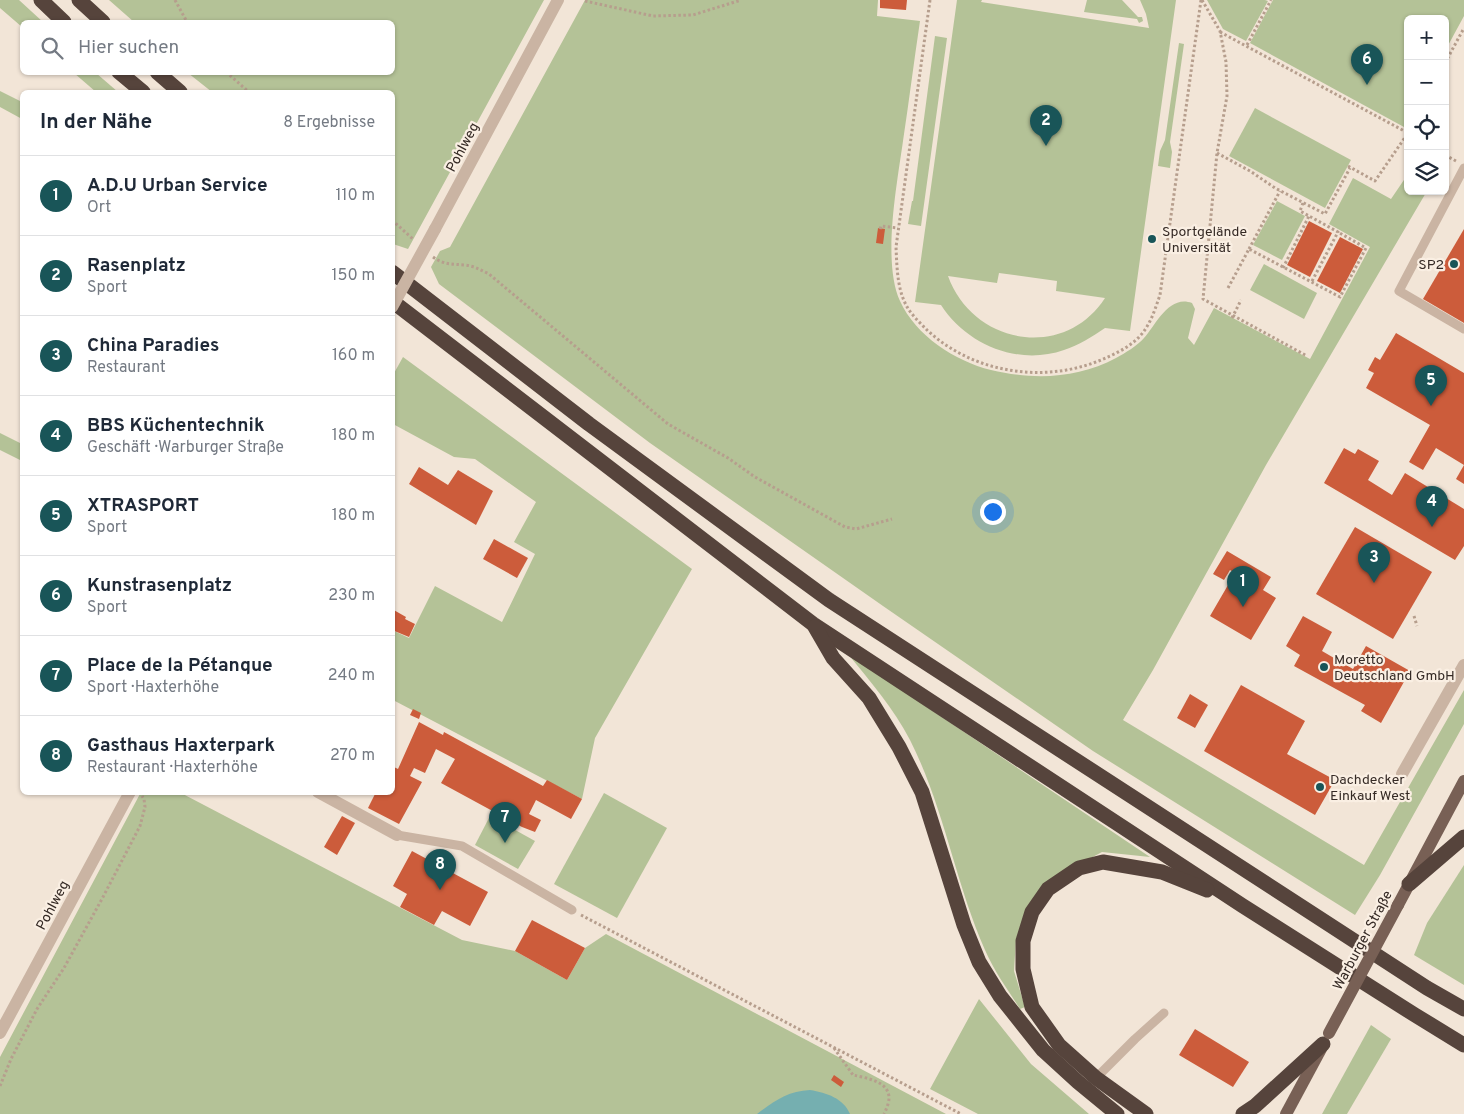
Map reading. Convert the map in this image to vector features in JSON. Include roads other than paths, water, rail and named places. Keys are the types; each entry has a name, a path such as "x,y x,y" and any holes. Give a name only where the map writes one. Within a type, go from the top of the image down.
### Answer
{"highway":[{"path":"41,0 62,20"},
{"path":"80,0 100,20"},
{"path":"123,75 141,90"},
{"path":"161,75 178,90"},
{"path":"395,274 589,424 829,600 1427,988 1464,1009"},
{"path":"395,303 813,624 1243,906 1464,1045"},
{"path":"813,624 833,658 869,698 899,747 922,792 964,925 979,962 1000,996 1042,1050 1117,1114"},
{"path":"1410,884 1464,837"},
{"path":"1146,1114 1096,1078 1059,1045 1032,1007 1023,969 1023,941 1032,912 1048,889 1079,868 1103,862 1162,872 1243,906"},
{"path":"1243,1114 1255,1106 1326,1039"}],"main road":[{"name":"Warburger Straße","path":"1286,1114 1464,781"}],"street":[{"name":"Pohlweg","path":"395,302 558,0"},
{"path":"1402,774 1464,665"},
{"name":"Pohlweg","path":"0,1033 128,795"},
{"path":"324,795 397,835"}],"lane":[{"path":"1464,168 1399,292 1464,329"},
{"path":"397,835 462,846 572,910"},
{"path":"1096,1078 1164,1013"}],"water":[{"path":"810,1090 839,1100 850,1114 757,1114 782,1097 795,1092"}],"place":[{"name":"Kunstrasenplatz","path":"1367,85"},
{"name":"Rasenplatz","path":"1046,146"},
{"name":"Sportgelände Universität","path":"1152,239"},
{"name":"SP2","path":"1454,264"},
{"name":"XTRASPORT","path":"1431,406"},
{"name":"BBS Küchentechnik","path":"1432,527"},
{"name":"China Paradies","path":"1374,583"},
{"name":"A.D.U Urban Service","path":"1243,607"},
{"name":"Moretto Deutschland GmbH","path":"1324,667"},
{"name":"Dachdecker Einkauf West","path":"1320,787"},
{"name":"Place de la Pétanque","path":"505,843"},
{"name":"Gasthaus Haxterpark","path":"440,890"}]}
